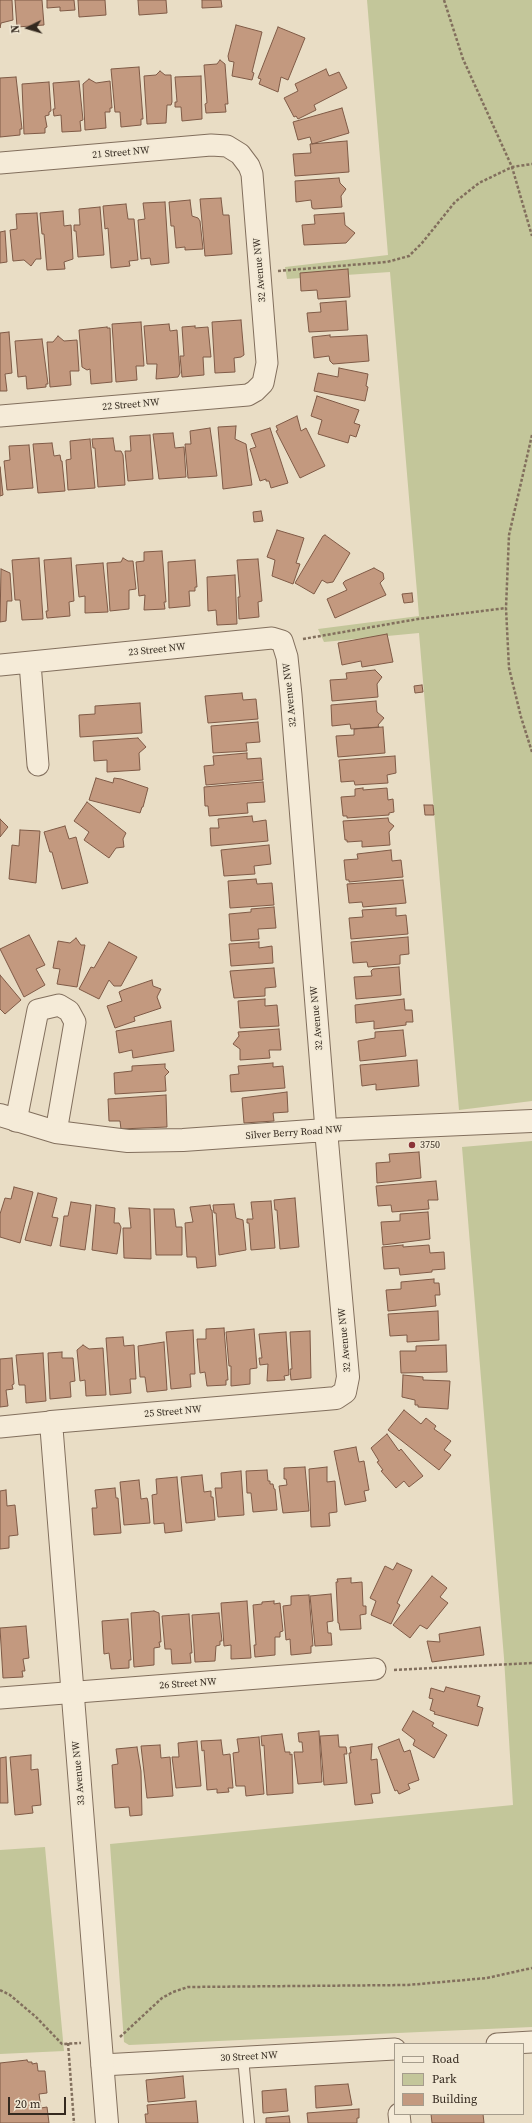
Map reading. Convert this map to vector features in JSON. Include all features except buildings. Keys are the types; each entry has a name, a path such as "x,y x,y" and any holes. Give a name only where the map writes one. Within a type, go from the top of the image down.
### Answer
{"street":[{"name":"21 Street NW","path":"0,163 211,145 227,146 240,154"},
{"name":"32 Avenue NW","path":"240,154 250,166 252,174 260,272 267,364 266,375 259,388"},
{"name":"22 Street NW","path":"0,416 248,395 259,388"},
{"name":"23 Street NW","path":"0,665 272,638 278,639 283,643"},
{"name":"32 Avenue NW","path":"283,643 291,695 326,1130 348,1377 345,1392"},
{"path":"30,663 38,765"},
{"name":"Silver Berry Road NW","path":"56,1132 75,1022 69,1011 59,1005 38,1010 8,1118 56,1132 128,1141 183,1140 326,1130 532,1121"},
{"name":"25 Street NW","path":"0,1427 336,1398 345,1392"},
{"name":"33 Avenue NW","path":"51,1422 107,2123"},
{"name":"26 Street NW","path":"0,1698 375,1669"},
{"path":"514,2043 532,2042"},
{"name":"30 Street NW","path":"102,2065 243,2057 394,2054"}],"lane":[{"path":"243,2057 249,2123"}],"path":[{"path":"444,0 463,59 512,167 532,236"},
{"path":"260,272 387,262 409,256 422,243 455,202 479,183 512,167 532,164"},
{"path":"532,435 509,535 506,608 509,668 521,718 532,752"},
{"path":"283,643 418,619 506,608"},
{"path":"375,1669 396,1670 532,1663"},
{"path":"118,2038 162,1998 173,1992 188,1987 408,1985 488,1978 532,1968"},
{"path":"0,1990 10,1995 36,2017 62,2044 81,2043"},
{"path":"68,2043 74,2123"}],"green space":[{"path":"367,0 532,0 532,1101 459,1110 419,633 324,642 318,629 419,616 390,272 287,279 285,267 388,255"},
{"path":"532,1141 532,2027 129,2045 124,2042 110,1844 513,1805 504,1658 462,1147"},
{"path":"45,1847 64,2051 0,2054 0,1850"}],"place":[{"name":"3750","path":"412,1145"}]}
